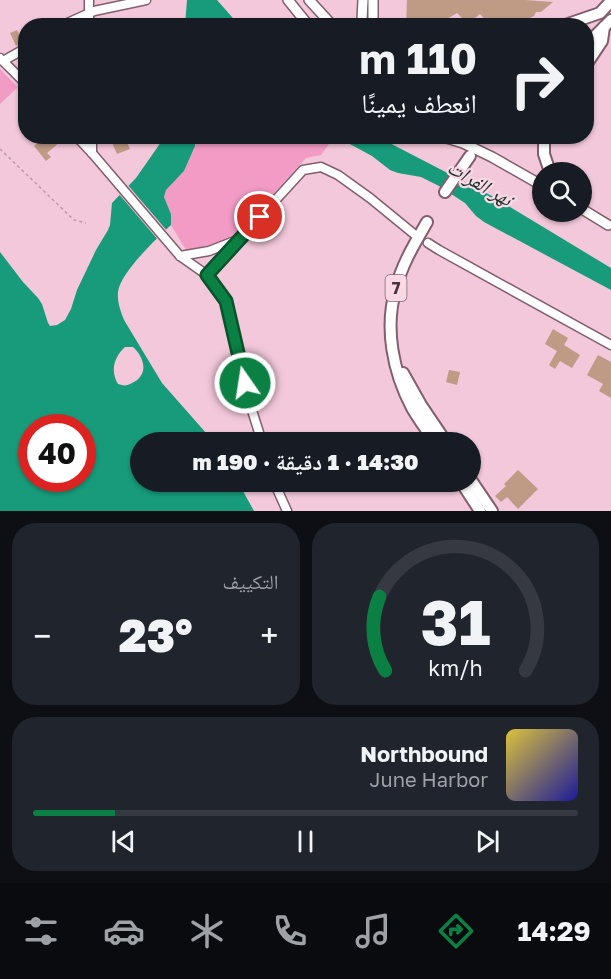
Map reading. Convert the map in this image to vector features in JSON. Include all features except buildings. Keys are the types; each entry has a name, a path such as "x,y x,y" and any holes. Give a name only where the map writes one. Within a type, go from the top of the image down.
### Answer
{"main road":[{"path":"288,0 303,18"},
{"path":"309,0 326,18"},
{"path":"362,18 363,0"},
{"path":"373,0 373,18"},
{"path":"585,18 600,13 611,2"},
{"path":"594,37 607,23"},
{"path":"594,53 602,41 607,23"},
{"path":"465,144 532,180"},
{"path":"478,144 492,157"},
{"path":"544,144 547,162"},
{"path":"446,192 470,156"},
{"path":"592,215 610,225"},
{"name":"7","path":"428,222 408,255 395,289 390,333 395,360 406,396 428,432"},
{"name":"7","path":"395,360 439,432"},
{"path":"468,492 480,511"},
{"path":"479,492 492,511"}],"street":[{"path":"88,0 89,18"},
{"path":"78,18 89,13 146,0"},
{"path":"18,52 2,60 18,76"},
{"path":"84,144 180,256 207,275 226,301 259,432"},
{"path":"92,144 92,153"},
{"path":"207,275 303,170 321,167 338,175 414,234"},
{"path":"180,256 209,251 241,239"},
{"path":"428,243 611,345"},
{"path":"278,492 287,511"}],"path":[{"path":"0,149 74,220 86,223"}],"shaded area":[{"path":"187,0 217,0 233,18 186,18"},
{"path":"0,69 18,87 0,104"},
{"path":"159,144 195,144 184,171 166,190 164,197 171,214 171,225 125,275 118,292 124,320 162,383 205,432 130,432 130,492 244,492 254,511 0,511 0,252 38,298 50,326 57,325 65,320 71,309 77,290 108,230 112,203 136,178","holes":["125,347 133,347 143,366 141,376 130,384 118,384 114,374 114,364 118,355"]},
{"path":"195,144 329,144 321,155 306,158 237,234 214,244 186,250 171,225 171,214 164,197 166,190 184,171"},
{"path":"350,144 392,144 490,195 611,268 611,290 484,222 465,203 439,186 421,177 390,170 372,156"}],"pier":[{"path":"127,184 168,232 159,241 118,193"}],"route":[{"path":"245,383 226,301 207,275 260,217"}],"water label":[{"name":"نهر الفرات","path":"480,183"}]}
